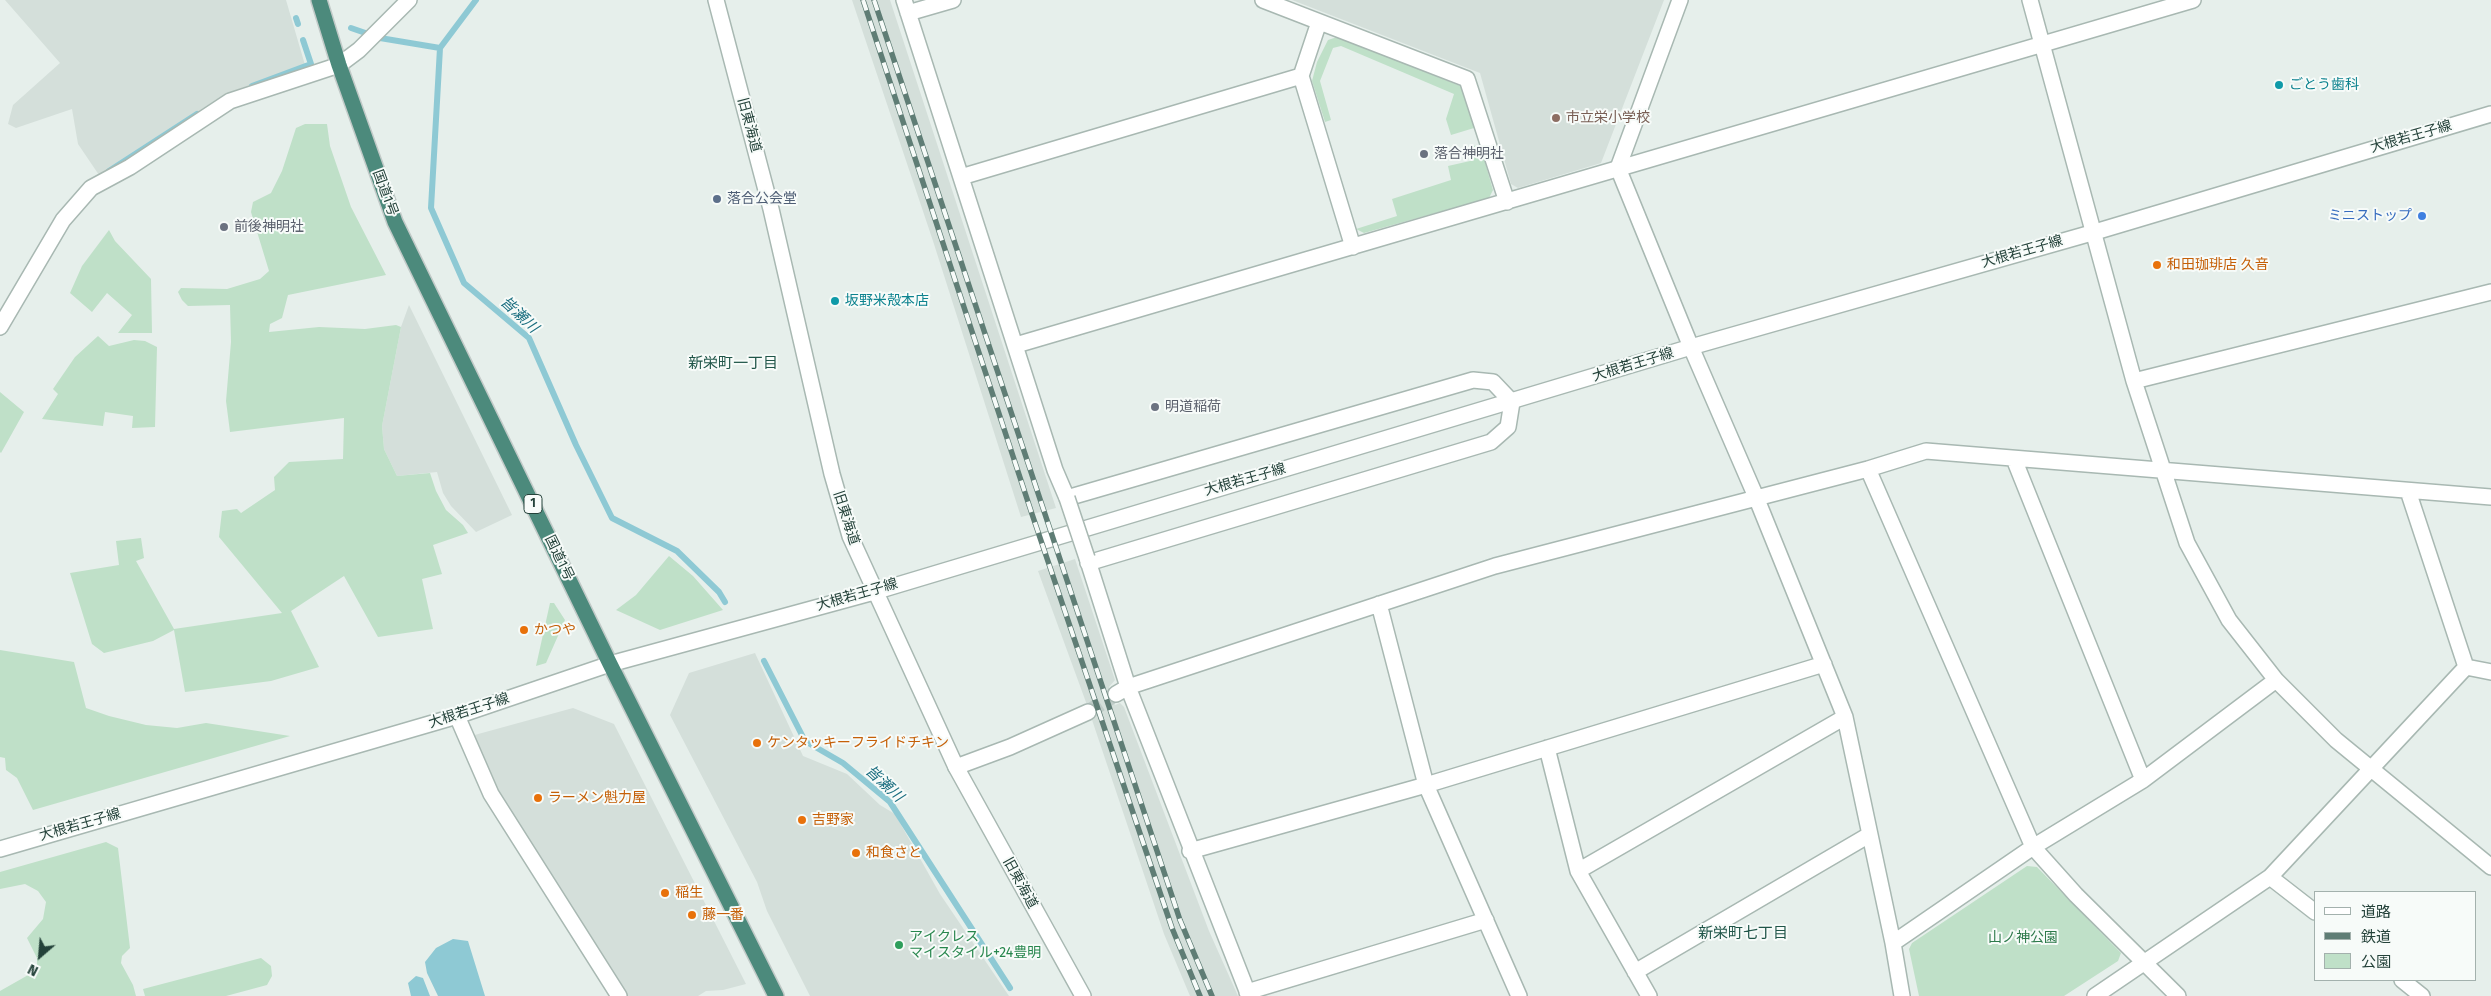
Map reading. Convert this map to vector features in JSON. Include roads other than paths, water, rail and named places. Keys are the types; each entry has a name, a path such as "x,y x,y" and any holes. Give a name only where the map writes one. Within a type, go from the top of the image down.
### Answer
{"highway":[{"name":"国道1号","path":"319,0 338,65 395,222 610,664 776,996"}],"street":[{"path":"0,328 63,220 91,188 130,167 230,101 338,65 359,50 409,0"},
{"name":"旧東海道","path":"716,0 773,218 832,474 850,536 874,592 956,767 1083,996"},
{"path":"953,0 906,7 1055,470 1067,498 1088,560 1122,691 1248,994 1486,920"},
{"path":"1263,0 1467,79 1507,202"},
{"path":"1680,0 1618,168 1691,347 1756,497 1845,717 1893,943 1902,996"},
{"path":"2030,0 2095,232 2134,382 2187,544 2229,620 2276,680 2336,740 2491,867"},
{"path":"1016,345 2193,0"},
{"path":"1319,22 1301,76 1353,247"},
{"path":"961,176 1301,76"},
{"name":"大根若王子線","path":"0,849 457,716 610,664 874,592 1091,525 1512,402 1691,347 2095,232 2491,114"},
{"path":"2134,382 2491,292"},
{"path":"1067,498 1473,380 1493,382 1512,402 1508,427 1491,442 1088,560"},
{"path":"1122,691 1495,566 1868,468 1926,450 2014,459 2491,497"},
{"path":"2014,459 2142,780"},
{"path":"1868,468 2034,847 2076,895 2178,996"},
{"path":"2408,491 2466,667"},
{"path":"1379,604 1426,785 1519,996"},
{"path":"1190,851 1426,785 1824,664"},
{"path":"2466,667 2491,672"},
{"path":"2095,996 2270,878 2466,667"},
{"path":"1893,943 2034,847 2142,780 2276,680"},
{"path":"956,767 1010,747 1088,712"},
{"path":"457,716 491,794 619,996"},
{"path":"1578,871 1845,717"},
{"path":"1547,748 1578,871 1649,996"},
{"path":"1635,972 1869,835"},
{"path":"2270,878 2314,911"},
{"path":"2403,981 2422,996"}],"water":[{"path":"453,939 468,941 485,996 438,996 427,973 425,962 436,948"},
{"path":"416,976 423,978 430,996 411,996 408,983"}],"waterway":[{"name":"皆瀬川","path":"476,0 440,48 431,208 464,283 529,338 576,445 612,518 677,551 719,592 725,602"},
{"path":"296,18 298,24"},
{"path":"351,28 380,38 440,48"},
{"path":"252,86 311,64 303,40"},
{"path":"109,171 197,114"},
{"name":"皆瀬川","path":"764,661 805,741 843,763 890,802 1010,988"}],"tunnel":[{"path":"1088,712 1116,694"}],"railway":[{"path":"863,0 1032,514 1172,928 1200,996"},
{"path":"874,0 1180,920 1212,996"}],"place":[{"name":"ごとう歯科","path":"2279,85"},
{"name":"市立栄小学校","path":"1556,118"},
{"name":"落合神明社","path":"1424,154"},
{"name":"落合公会堂","path":"717,199"},
{"name":"ミニストップ","path":"2422,216"},
{"name":"前後神明社","path":"224,227"},
{"name":"和田珈琲店 久音","path":"2157,265"},
{"name":"坂野米殻本店","path":"835,301"},
{"name":"明道稲荷","path":"1155,407"},
{"name":"かつや","path":"524,630"},
{"name":"ケンタッキーフライドチキン","path":"757,743"},
{"name":"ラーメン魁力屋","path":"538,798"},
{"name":"吉野家","path":"802,820"},
{"name":"和食さと","path":"856,853"},
{"name":"稲生","path":"665,893"},
{"name":"藤一番","path":"692,915"},
{"name":"アイクレス マイスタイル+24豊明","path":"899,945"}],"district":[{"name":"新栄町一丁目","path":"733,364"},
{"name":"新栄町七丁目","path":"1743,934"}],"park label":[{"name":"山ノ神公園","path":"2023,938"}]}
